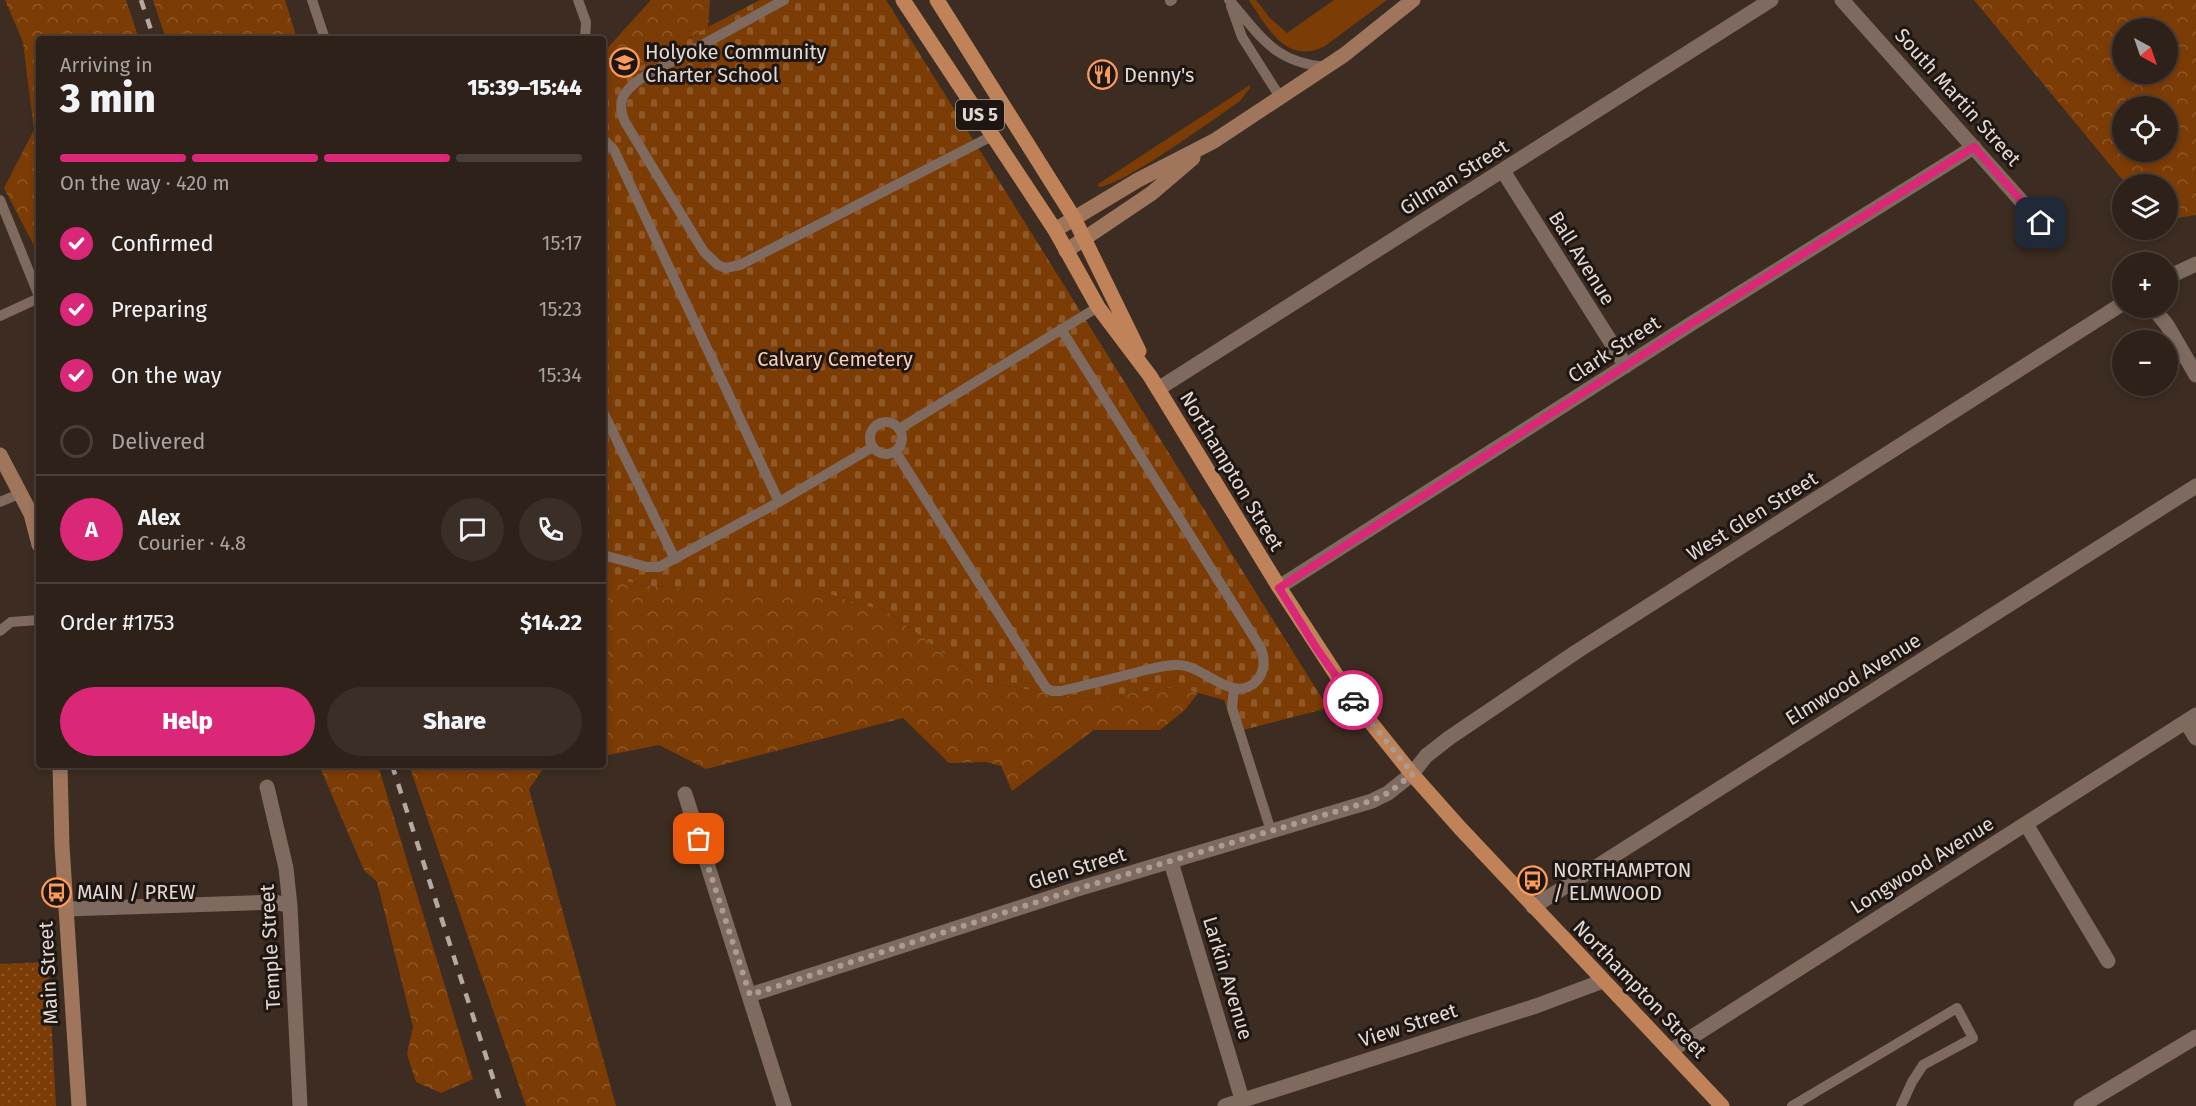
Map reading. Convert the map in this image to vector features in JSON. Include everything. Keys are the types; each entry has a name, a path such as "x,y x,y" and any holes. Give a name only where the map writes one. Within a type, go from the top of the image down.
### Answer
{"main road":[{"name":"Northampton Street","path":"903,0 1055,230 1098,307 1154,382 1279,588 1352,699 1413,774 1533,907 1722,1106"},
{"path":"925,0 965,45"},
{"name":"Northampton Street","path":"937,0 1086,238 1154,382"},
{"path":"1066,251 1152,193 1214,141 1326,67 1380,28 1413,0"},
{"path":"1055,230 1138,180 1214,141"},
{"path":"1,460 31,514 36,533"},
{"name":"Main Street","path":"60,768 66,909 79,1106"}],"street":[{"name":"Gilman Street","path":"1154,382 1503,171 1771,0"},
{"name":"South Martin Street","path":"1842,0 2041,223"},
{"name":"Clark Street","path":"1279,588 1974,147"},
{"name":"Ball Avenue","path":"1503,171 1626,366"},
{"path":"2178,272 2196,264"},
{"name":"West Glen Street","path":"1413,774 1426,756 1449,738 1576,652 2112,310"},
{"path":"2161,318 2175,337 2196,375"},
{"name":"Elmwood Avenue","path":"1533,907 2196,486"},
{"path":"2191,718 2196,738"},
{"name":"Longwood Avenue","path":"1670,1051 2191,718"},
{"name":"Glen Street","path":"750,995 1074,890 1371,801 1388,793 1413,774"},
{"name":"Temple Street","path":"267,787 286,868 290,906 300,1106"},
{"path":"685,794 784,1106"},
{"path":"2026,824 2108,961"},
{"name":"Larkin Avenue","path":"1171,862 1243,1103"},
{"path":"66,909 275,902 290,906"},
{"name":"View Street","path":"1225,1106 1243,1103 1536,1006 1603,981"},
{"path":"2081,1106 2196,1037"}],"lane":[{"path":"312,0 324,36"},
{"path":"578,0 586,22 585,36"},
{"path":"784,0 640,79 630,87 621,103 621,112 626,122 698,244 718,266 724,268 740,265 994,135"},
{"path":"1280,97 1242,37 1229,0 1277,53 1309,66 1326,67"},
{"path":"606,142 614,150 779,502"},
{"path":"1,205 36,290"},
{"path":"0,316 36,298"},
{"path":"899,429 1098,307"},
{"path":"895,451 1046,688 1052,692 1167,665 1181,664 1234,688 1246,688 1257,680 1264,665 1263,654 1061,330"},
{"path":"606,418 675,559"},
{"path":"891,423 899,429 901,439 895,451 881,454 873,447 870,435 876,426 891,423"},
{"path":"606,556 652,568 675,559 873,447"},
{"path":"0,502 19,494"},
{"path":"0,631 11,622 36,620"},
{"path":"1234,688 1232,708 1271,831"},
{"path":"1792,1106 1957,1008 1973,1038 1923,1065 1901,1106"}],"green space":[{"path":"5,0 126,0 138,36 36,36 36,249 4,188 34,130 23,42"},
{"path":"153,0 285,0 296,36 165,36"},
{"path":"651,0 710,0 708,27 606,86 606,50"},
{"name":"Calvary Cemetery","path":"760,0 886,0 1328,708 1235,732 1224,700 1176,687 1087,699 982,682 890,613 816,590 710,590 639,585 606,574 606,120 608,119 606,86 708,27"},
{"path":"1249,0 1256,0 1270,18 1287,33 1334,0 1387,0 1325,46 1311,51 1299,51 1279,41"},
{"path":"1974,0 2196,0 2196,215 2178,218 2178,174 2118,174"},
{"path":"1250,85 1240,101 1191,136 1148,164 1099,187 1098,184"},
{"path":"606,574 639,585 710,590 816,590 890,613 982,682 1087,699 1176,687 1198,693 1185,710 1160,730 1094,730 1012,791 1001,766 986,762 949,763 903,718 706,769 659,745 606,755"},
{"path":"320,768 379,768 473,1079 441,1093 416,1082 407,1054 413,1027 377,882 364,870"},
{"path":"410,768 544,768 529,789 616,1106 526,1106"},
{"path":"48,962 56,1106 0,1106 0,964"}],"railway":[{"path":"141,0 153,36"},
{"path":"393,768 502,1106"}],"way so far":[{"path":"699,839 750,995 1074,890 1371,801 1388,793 1413,774 1353,700"}],"place":[{"name":"Holyoke Community Charter School","path":"624,63"},
{"name":"Denny's","path":"1103,75"},
{"name":"NORTHAMPTON / ELMWOOD","path":"1532,881"},
{"name":"MAIN / PREW","path":"56,892"}],"route":[{"path":"1353,700 1317,649 1279,588 1694,322 1974,147 2041,223"}]}
